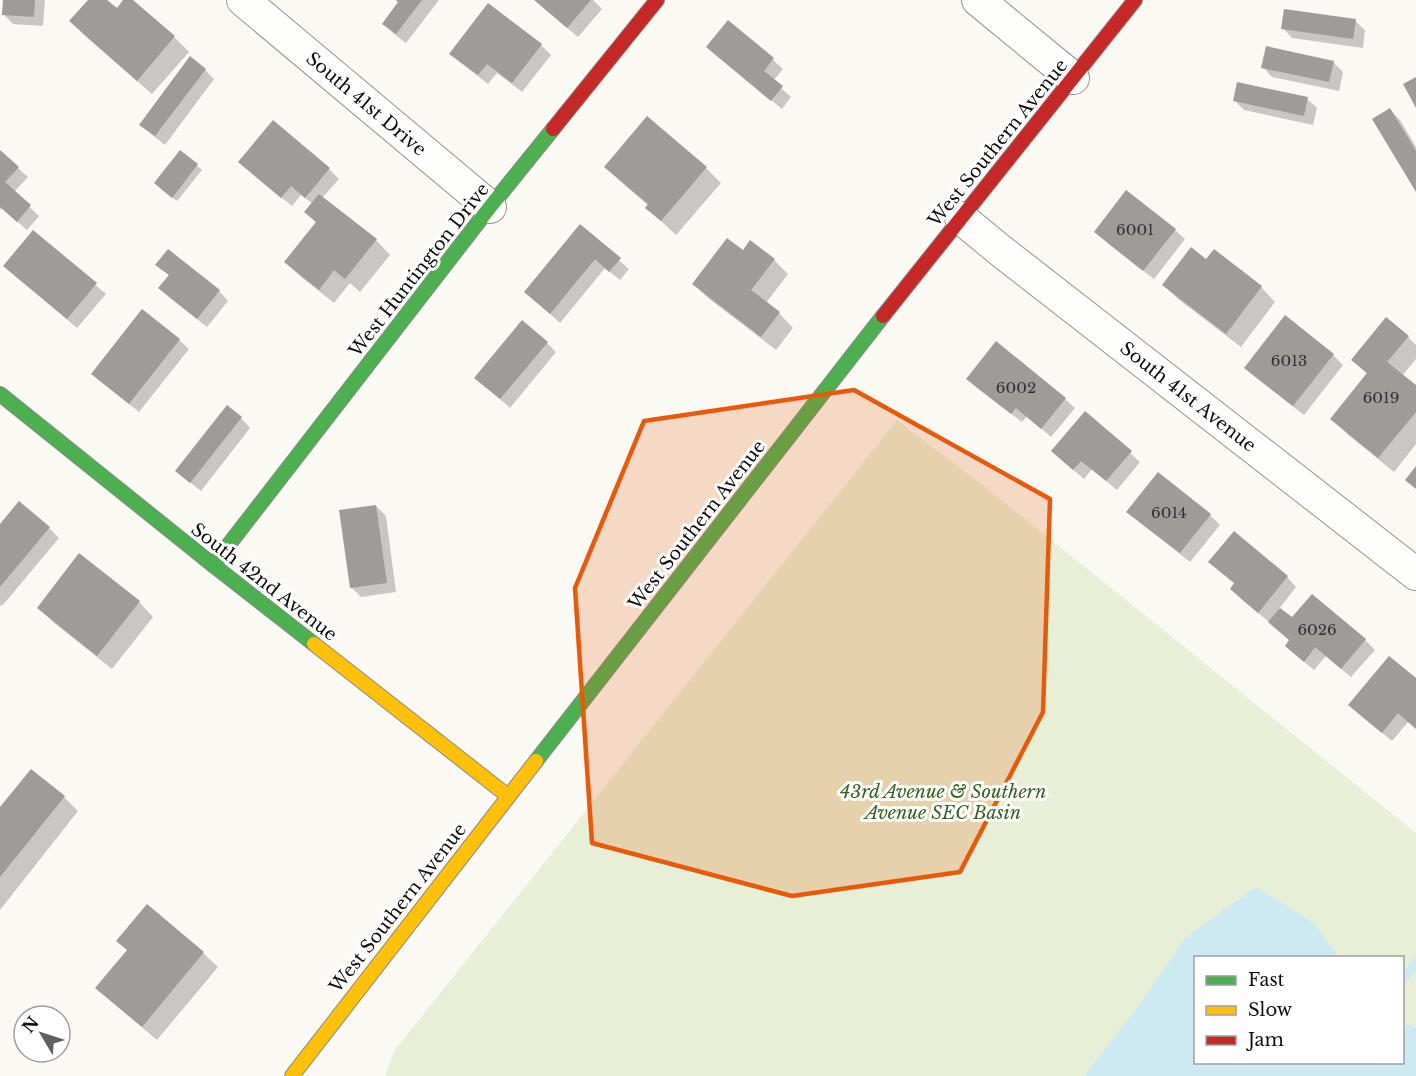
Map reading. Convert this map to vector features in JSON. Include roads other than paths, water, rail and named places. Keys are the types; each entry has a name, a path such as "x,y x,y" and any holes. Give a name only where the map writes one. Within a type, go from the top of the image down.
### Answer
{"main road":[{"name":"West Huntington Drive","path":"213,565 490,207 657,0"},
{"name":"West Southern Avenue","path":"292,1076 822,393 1135,0"},
{"name":"South 42nd Avenue","path":"0,394 213,565 508,796"}],"street":[{"name":"South 41st Drive","path":"243,0 490,207"},
{"path":"978,0 1073,78"},
{"name":"South 41st Avenue","path":"961,218 1416,574"}],"water":[{"path":"1256,887 1314,923 1337,956 1194,956 1194,1064 1404,1064 1404,1029 1407,1024 1416,1028 1416,1076 1084,1076 1140,1004 1185,938"}],"waterway":[{"path":"1404,978 1416,963"}],"park label":[{"name":"43rd Avenue & Southern Avenue SEC Basin","path":"943,802"}]}
